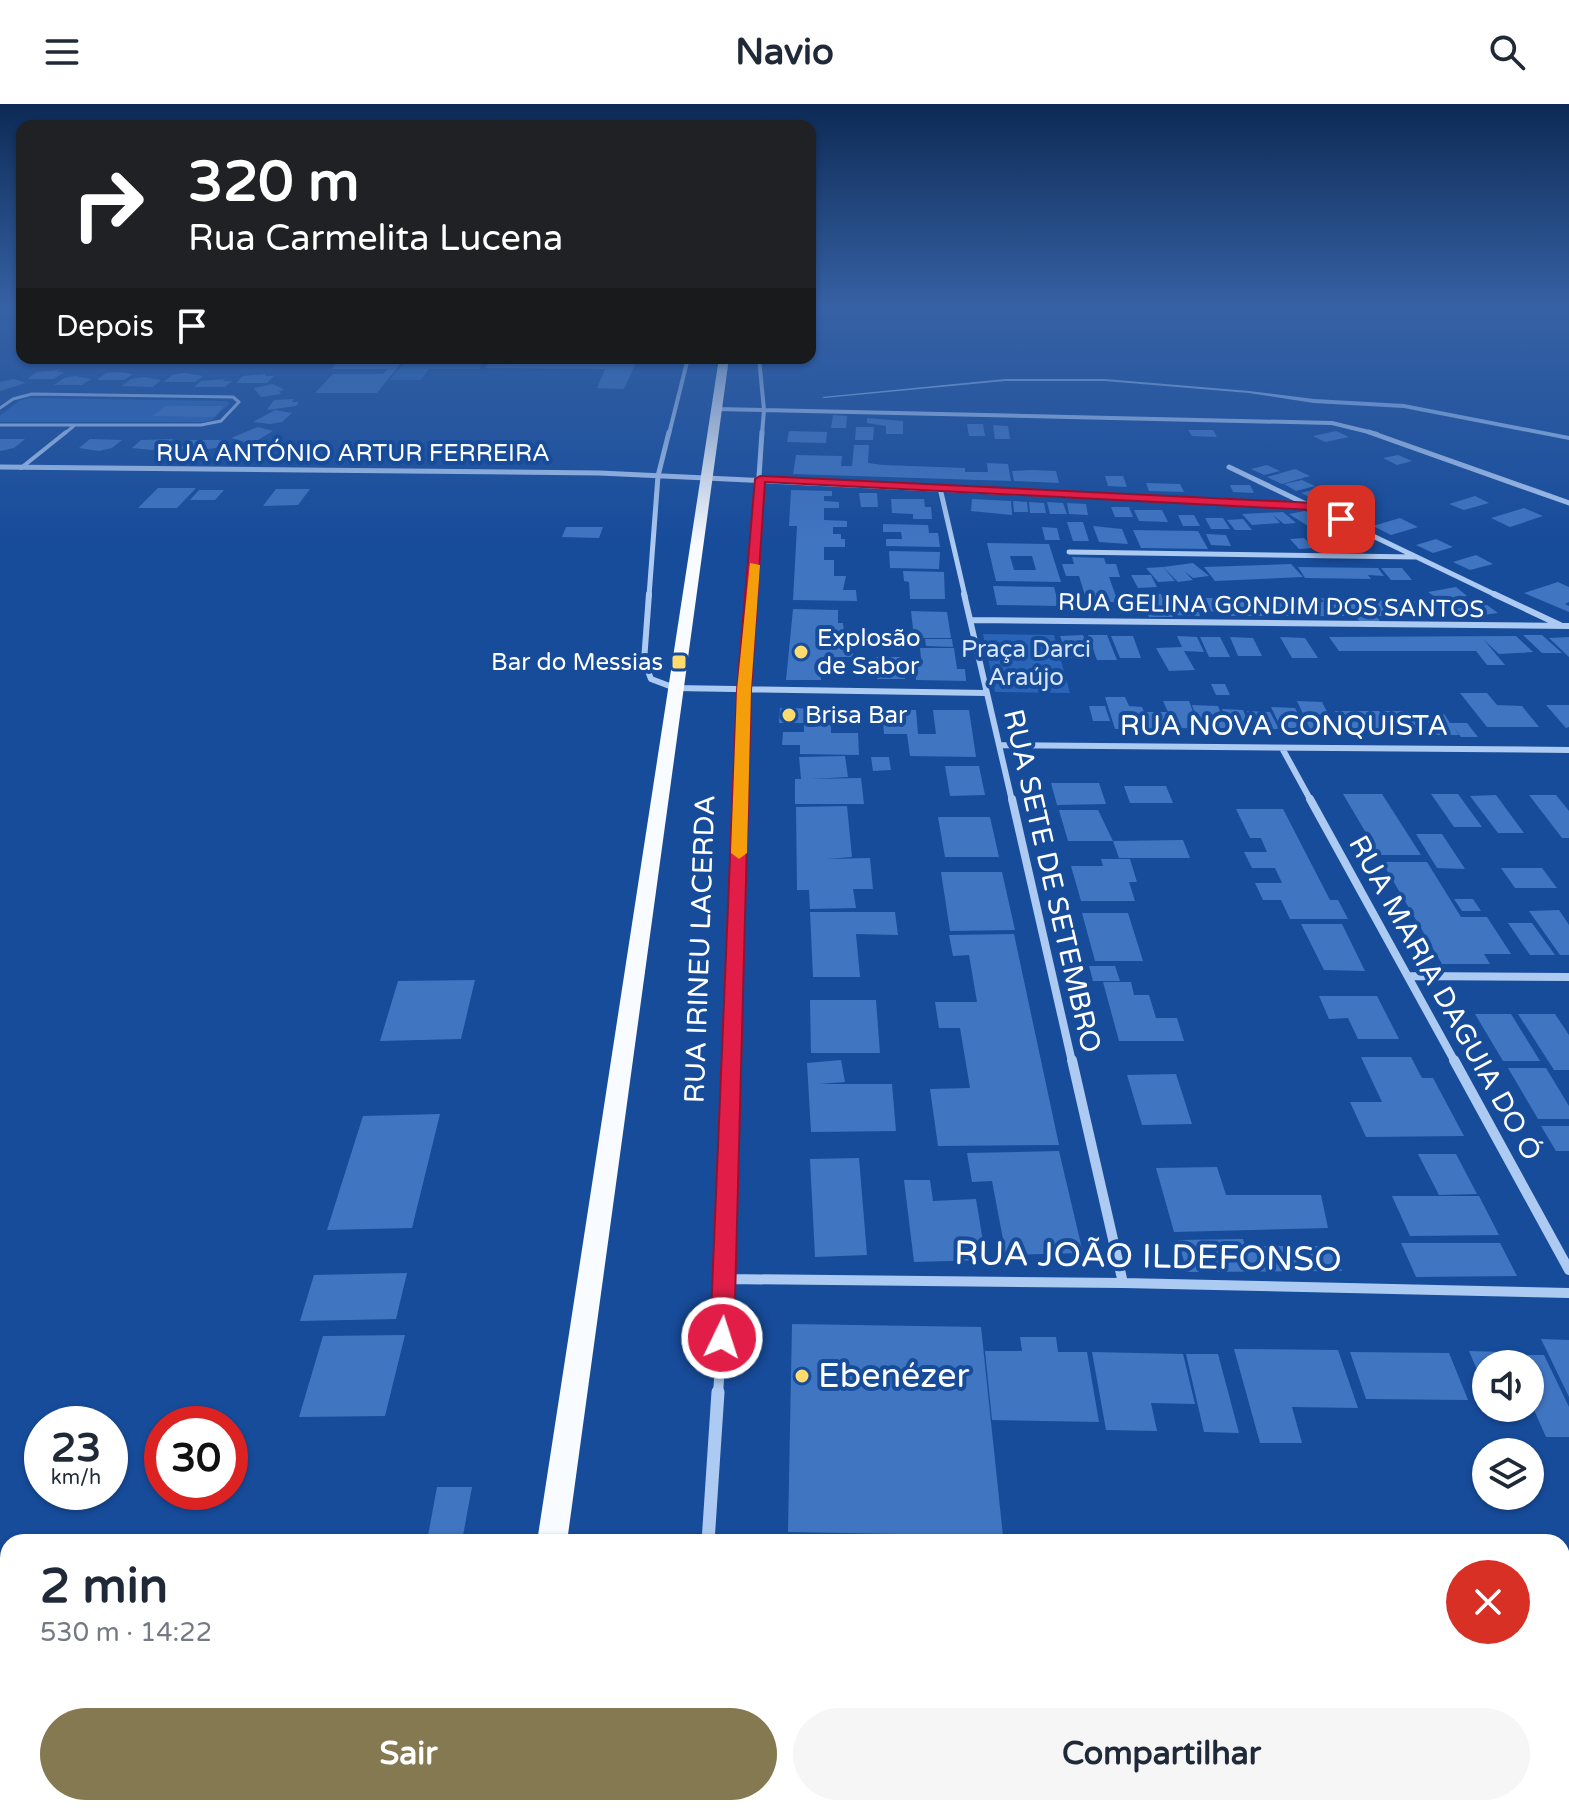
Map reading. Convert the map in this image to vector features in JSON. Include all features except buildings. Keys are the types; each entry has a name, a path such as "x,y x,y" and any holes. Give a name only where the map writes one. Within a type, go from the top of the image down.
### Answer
{"main road":[{"name":"RUA IRINEU LACERDA","path":"553,1534 720,386"}],"street":[{"path":"681,386 658,476 644,661 651,679 675,688 986,693"},
{"name":"RUA IRINEU LACERDA","path":"709,1534 726,1279 744,690 760,479 764,410 762,386"},
{"path":"716,409 1332,423 1389,437 1569,503"},
{"name":"RUA ANTÓNIO ARTUR FERREIRA","path":"0,467 565,472 1314,507"},
{"path":"1229,467 1566,626"},
{"name":"RUA SETE DE SETEMBRO","path":"940,488 1123,1283"},
{"path":"1069,552 1422,557"},
{"name":"RUA GELINA GONDIM DOS SANTOS","path":"972,620 1566,626"},
{"name":"RUA NOVA CONQUISTA","path":"999,745 1569,750"},
{"name":"RUA MARIA DAGUIA DO Ó","path":"1282,748 1569,1270"},
{"path":"1408,976 1569,977"},
{"name":"RUA JOÃO ILDEFONSO","path":"726,1279 1123,1283 1569,1293"}],"lane":[{"path":"0,408 13,399 32,394 233,397 239,402 221,421 212,424 0,425"},
{"path":"21,468 75,425"}],"green space":[{"path":"21,400 230,403 212,420 204,422 0,422 0,415"},
{"name":"Praça Darci Araújo","path":"983,634 1054,635 1070,693 995,692"}],"waterway":[{"path":"824,397 943,386"},
{"path":"1175,386 1314,401 1404,406 1569,438"}],"slow traffic":[{"path":"739,853 744,690 754,565"}],"place":[{"name":"Explosão de Sabor","path":"801,652"},
{"name":"Bar do Messias","path":"679,662"},
{"name":"Brisa Bar","path":"789,715"},
{"name":"Ebenézer","path":"802,1376"}],"route":[{"path":"722,1338 744,690 760,479 1314,507 1341,519"}]}
